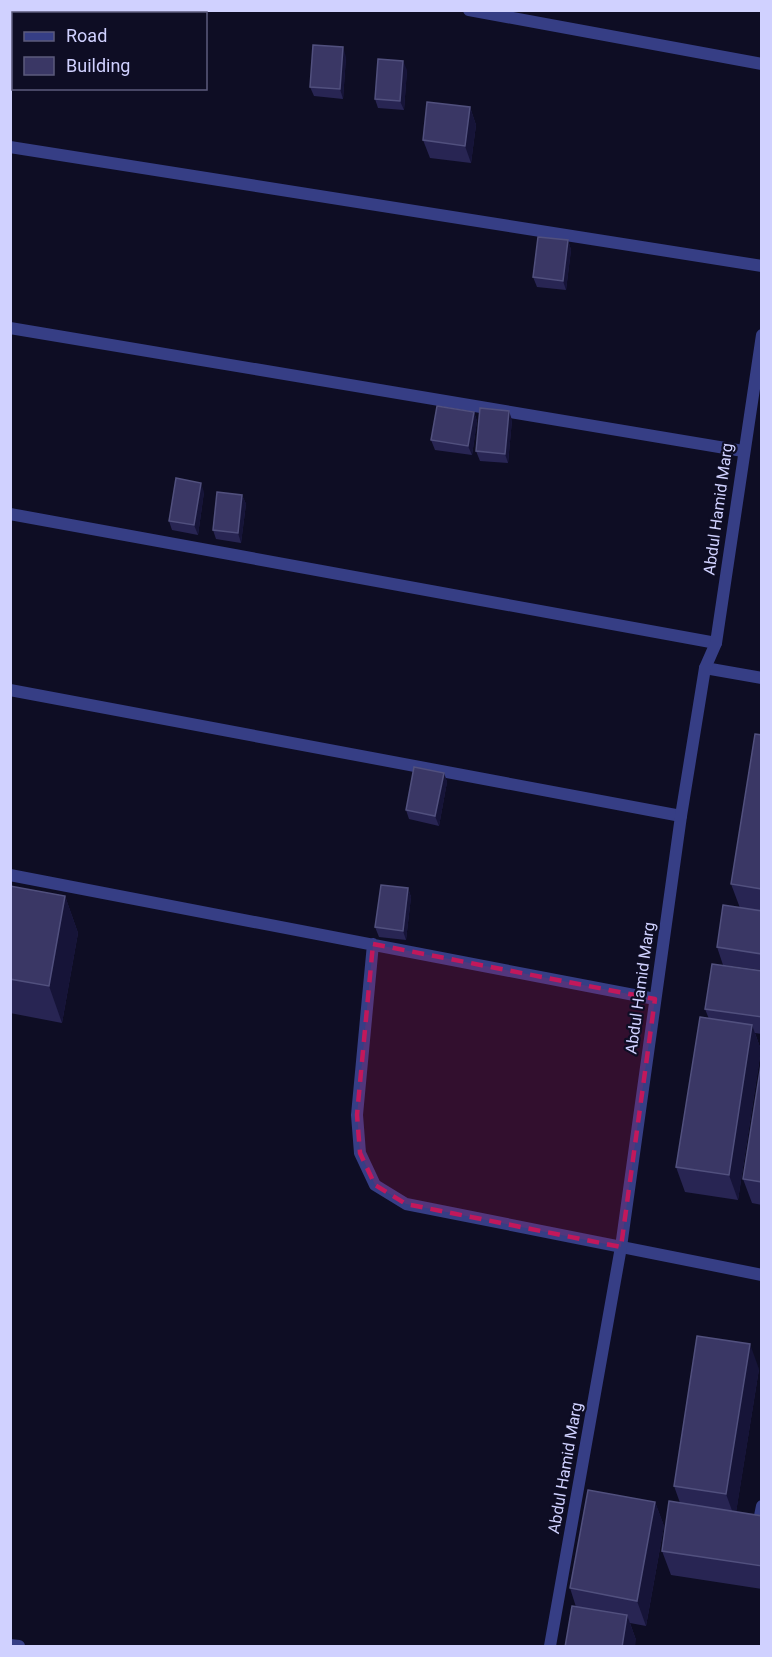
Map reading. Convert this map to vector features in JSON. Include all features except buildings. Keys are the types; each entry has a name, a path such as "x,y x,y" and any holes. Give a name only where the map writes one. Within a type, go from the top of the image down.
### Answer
{"street":[{"path":"469,10 762,64"},
{"path":"10,147 762,266"},
{"path":"10,328 743,451"},
{"name":"Abdul Hamid Marg","path":"550,1647 621,1247 681,816 705,668 716,643 762,335"},
{"path":"10,514 716,643"},
{"path":"705,668 762,678"},
{"path":"10,690 681,816"},
{"path":"10,874 655,999"},
{"path":"373,944 357,1114 360,1153 375,1185 406,1204 762,1275"},
{"path":"758,1526 762,1506"},
{"path":"10,1645 19,1647"}],"highlighted area":[{"path":"373,944 655,999 621,1247 406,1204 375,1185 360,1153 357,1115"}]}
